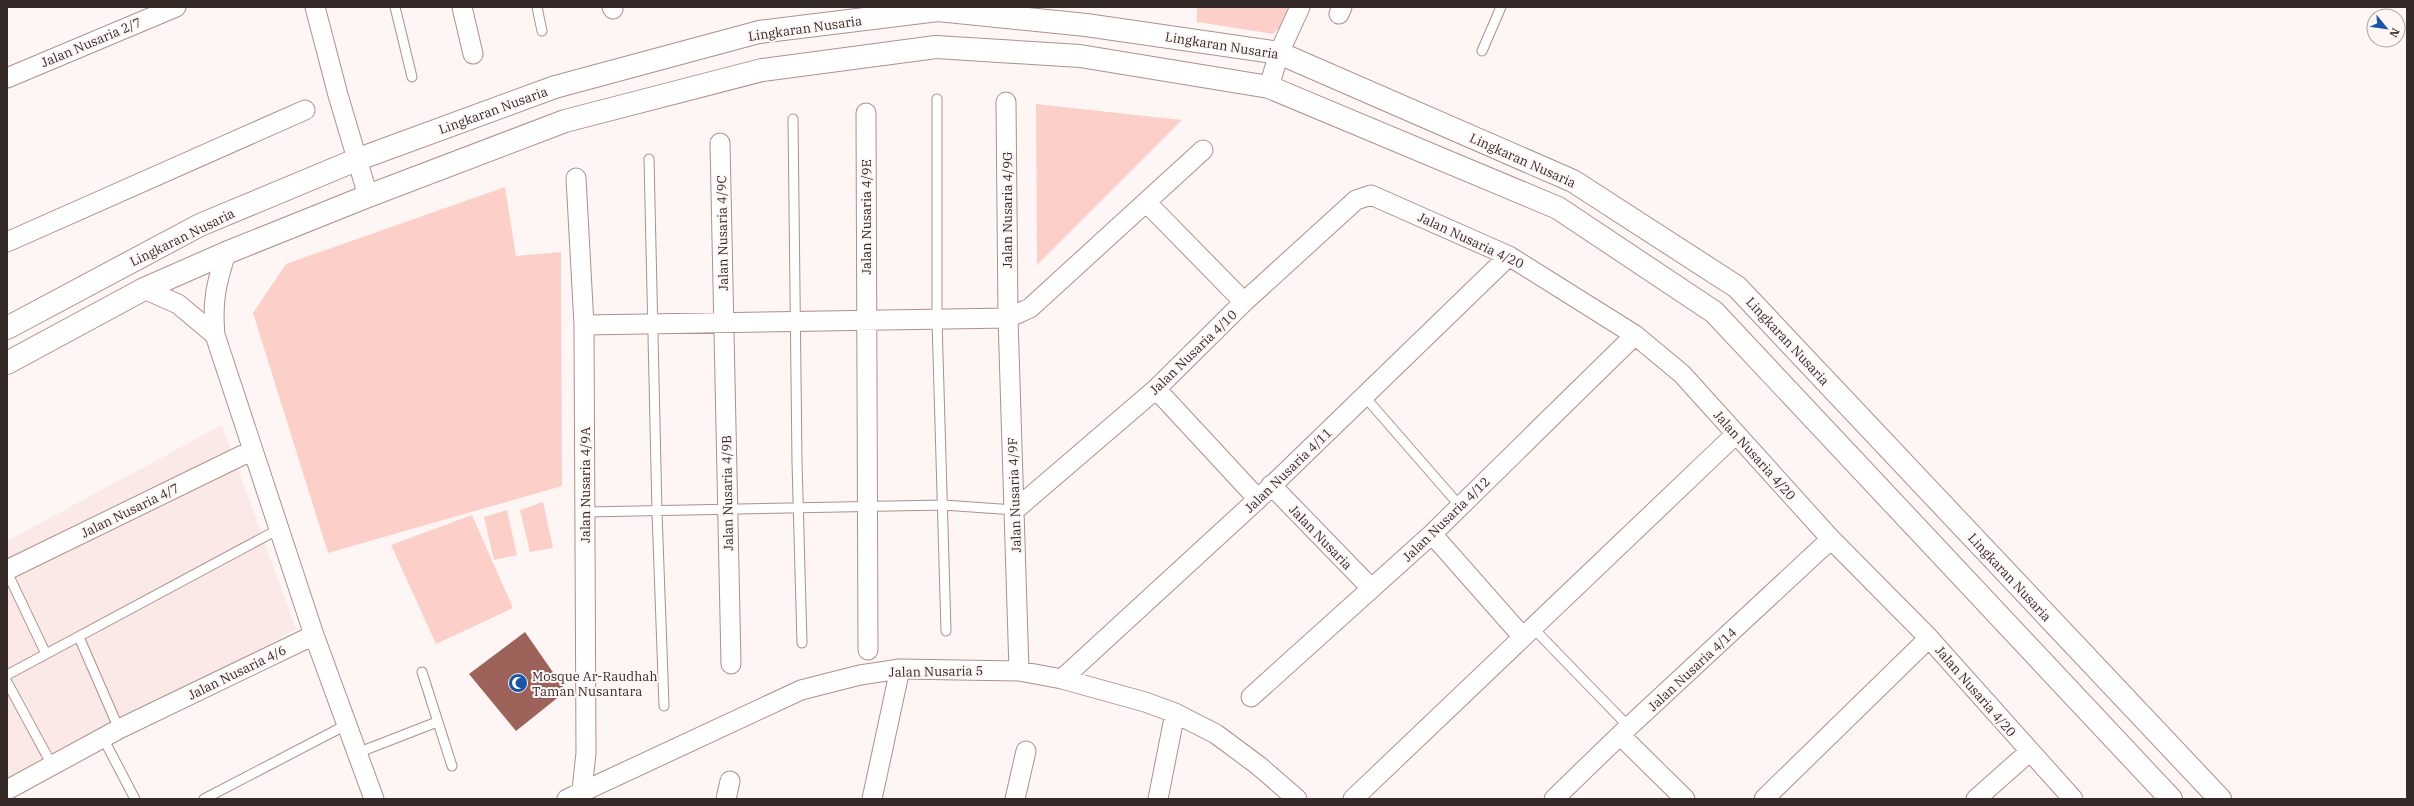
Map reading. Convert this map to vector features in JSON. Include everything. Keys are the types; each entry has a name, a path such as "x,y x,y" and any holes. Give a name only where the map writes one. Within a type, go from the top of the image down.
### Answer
{"main road":[{"name":"Lingkaran Nusaria","path":"7,328 200,225 356,160 556,87 759,32 930,11 1086,25 1279,53 1574,181 1737,287 2220,799"},
{"path":"7,363 144,289 226,253 368,196 565,121 762,70 936,47 1080,56 1269,87 1558,208 1714,312 2171,799"}],"street":[{"name":"Jalan Nusaria 2/7","path":"7,78 176,7"},
{"path":"315,7 356,160 368,196"},
{"path":"462,7 473,54"},
{"path":"1269,87 1279,53 1300,7"},
{"name":"Jalan Nusaria 4/9G","path":"1006,102 1008,318"},
{"path":"7,242 306,110"},
{"name":"Jalan Nusaria 4/9E","path":"866,112 868,650"},
{"name":"Jalan Nusaria 4/9C","path":"720,143 723,323"},
{"path":"584,325 1008,318 1030,308 1203,150"},
{"name":"Jalan Nusaria 4/9A","path":"576,178 584,325 586,753 577,797"},
{"name":"Jalan Nusaria 4/20","path":"1371,195 1509,256 1635,335 1682,374 1832,539 1930,638 2029,752 2073,799"},
{"name":"Jalan Nusaria 4/10","path":"1015,510 1156,389 1244,302 1356,200 1371,195"},
{"path":"1146,202 1244,302"},
{"path":"226,253 216,284 212,309 215,335 314,635 374,799"},
{"name":"Jalan Nusaria 4/11","path":"1062,679 1258,499 1509,256"},
{"path":"144,289 178,304 215,335"},
{"name":"Jalan Nusaria 4/9F","path":"1008,318 1019,671"},
{"name":"Jalan Nusaria 4/9B","path":"723,323 728,508 730,664"},
{"name":"Jalan Nusaria 4/12","path":"1251,698 1432,534 1635,335"},
{"path":"1156,389 1258,499"},
{"path":"1353,799 1527,631 1736,434"},
{"name":"Jalan Nusaria 4/7","path":"7,571 253,450"},
{"name":"Jalan Nusaria","path":"1271,485 1371,588"},
{"path":"1432,534 1527,631"},
{"name":"Jalan Nusaria 4/14","path":"1554,799 1832,539"},
{"name":"Jalan Nusaria 4/6","path":"7,790 111,734 314,635"},
{"path":"1764,799 1930,638"},
{"path":"872,799 900,669"},
{"name":"Jalan Nusaria 5","path":"577,797 801,690 860,675 900,669 1019,671 1062,679 1145,702 1175,713 1216,734 1259,766 1297,799"},
{"path":"1158,799 1175,713"},
{"path":"1625,731 1685,799"},
{"path":"1015,799 1026,751"},
{"path":"1976,799 2029,752"}],"lane":[{"path":"394,7 412,77"},
{"path":"537,7 542,31"},
{"path":"1482,51 1501,7"},
{"path":"937,99 937,320 946,631"},
{"path":"793,118 798,506 802,643"},
{"path":"649,159 657,512 664,706"},
{"path":"1365,397 1460,506"},
{"path":"585,512 657,512 798,506 942,505 1015,510"},
{"path":"7,675 279,529"},
{"path":"7,571 46,654"},
{"path":"1527,631 1625,731"},
{"path":"78,636 135,799"},
{"path":"422,672 452,766"},
{"path":"7,682 52,765"},
{"path":"357,753 437,722"},
{"path":"204,799 346,725"}],"shaded area":[{"path":"1197,7 1291,7 1284,23 1273,34 1197,22"},
{"path":"1036,104 1182,120 1037,265"},
{"path":"505,187 516,256 561,252 562,486 328,553 253,313 286,264"},
{"path":"222,425 296,629 103,738 7,787 7,541"},
{"path":"543,502 553,548 530,552 520,510"},
{"path":"507,510 517,555 494,560 484,517"},
{"path":"472,515 513,608 436,644 391,545"}],"building":[{"name":"Mosque Ar-Raudhah Taman Nusantara","path":"525,632 566,691 516,731 469,674"}],"place":[{"name":"Mosque Ar-Raudhah Taman Nusantara","path":"518,683"}]}
